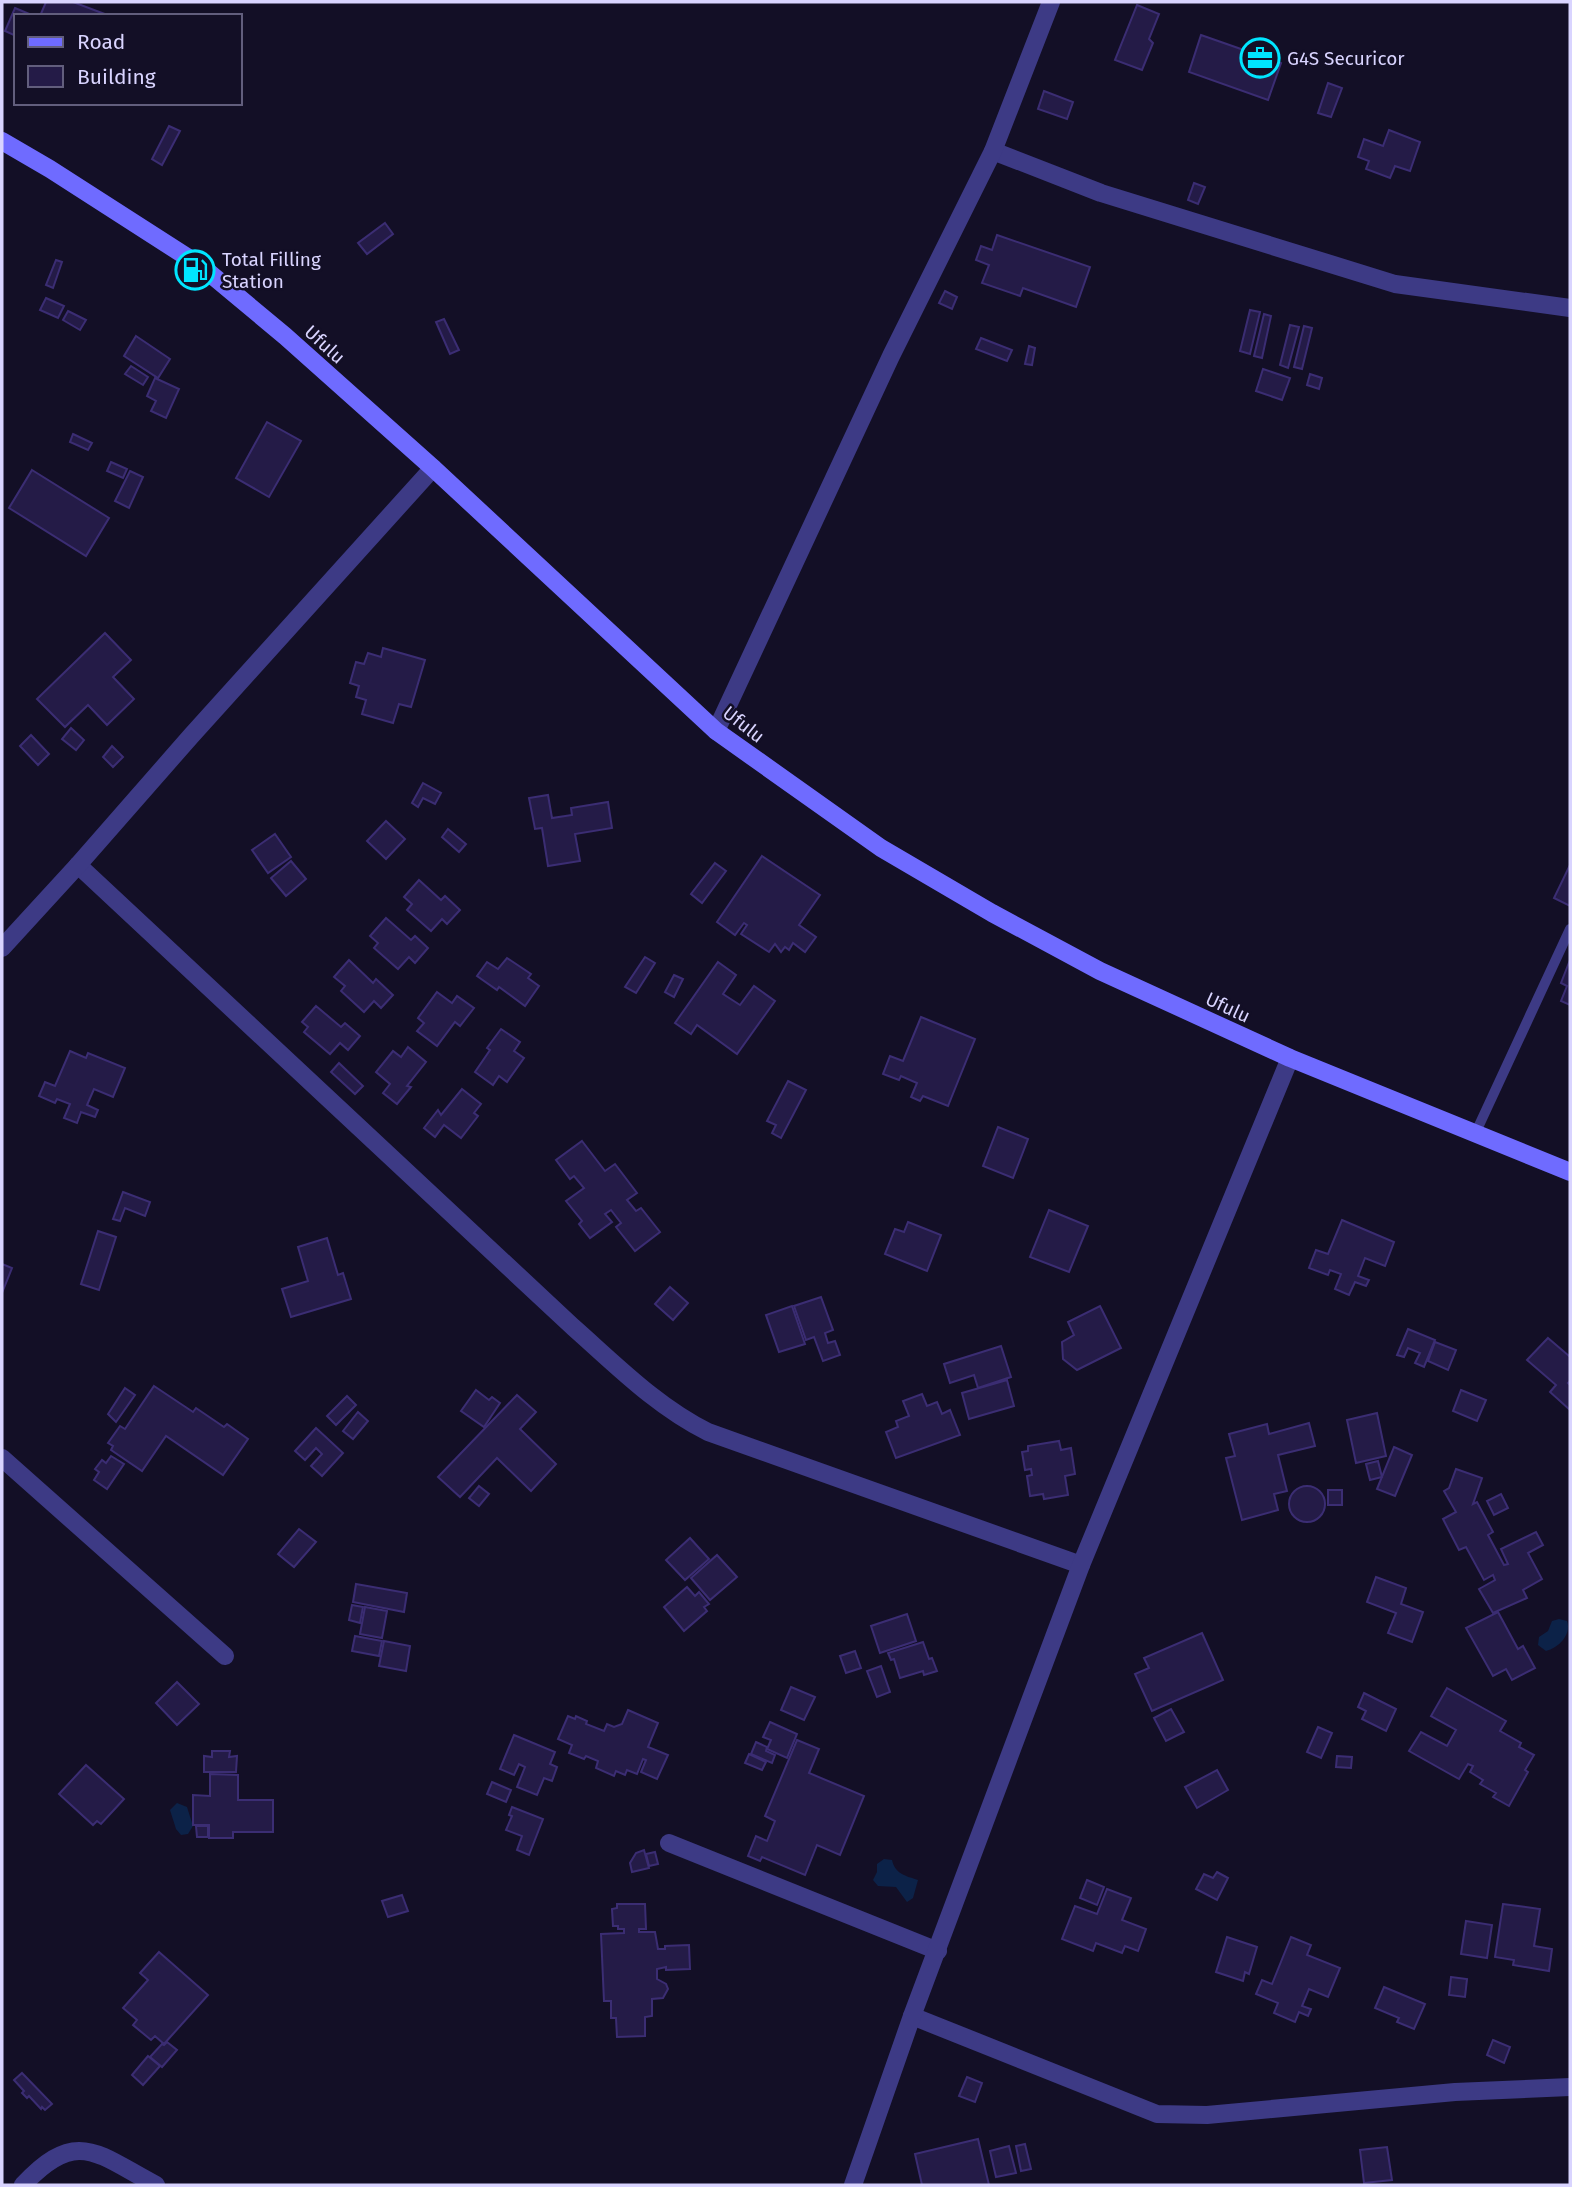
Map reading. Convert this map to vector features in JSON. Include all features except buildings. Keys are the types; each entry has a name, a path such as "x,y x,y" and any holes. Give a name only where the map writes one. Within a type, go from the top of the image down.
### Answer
{"street":[{"path":"716,731 891,356 993,151 1051,2"},
{"name":"Ufulu","path":"2,141 51,169 201,266 285,336 433,468 716,731 881,848 992,913 1100,971 1290,1058 1570,1172"},
{"path":"993,151 1101,192 1395,284 1570,309"},
{"path":"2,947 433,468"},
{"path":"78,865 563,1318 654,1399 680,1418 720,1437 1081,1565"},
{"path":"853,2185 912,2016 1081,1565 1290,1058"},
{"path":"2,1458 225,1657"},
{"path":"669,1843 938,1951"},
{"path":"912,2016 1157,2114 1207,2115 1455,2092 1570,2087"},
{"path":"23,2185 42,2165 66,2152 78,2151 105,2157 156,2185"}],"lane":[{"path":"1475,1134 1570,929"}],"water":[{"path":"1552,1621 1567,1621 1566,1636 1555,1647 1546,1651 1538,1645 1539,1637 1548,1631"},
{"path":"177,1803 187,1807 193,1826 188,1834 181,1835 176,1829 170,1810"},
{"path":"884,1859 892,1860 893,1865 905,1876 918,1880 913,1898 907,1902 896,1887 878,1886 873,1880 877,1864"}],"place":[{"name":"G4S Securicor","path":"1260,58"},
{"name":"Total Filling Station","path":"195,270"}]}
